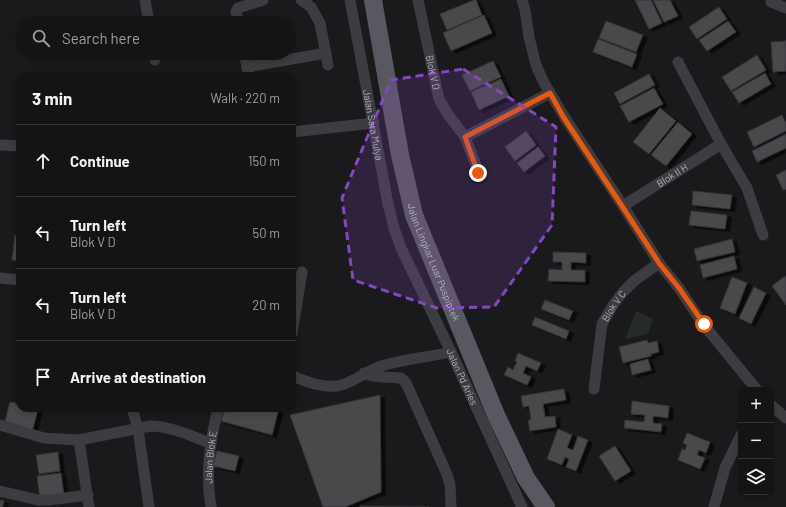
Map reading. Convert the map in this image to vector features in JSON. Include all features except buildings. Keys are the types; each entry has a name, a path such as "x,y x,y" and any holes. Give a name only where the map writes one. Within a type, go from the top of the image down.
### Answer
{"main road":[{"name":"Jalan Lingkar Luar Puspiptek","path":"373,0 400,155 414,215 496,415 526,478 546,507"}],"street":[{"path":"145,0 148,16"},
{"path":"237,16 236,12 238,8 264,0"},
{"name":"Jalan Sara Mulya","path":"350,0 388,204 401,248"},
{"name":"Blok V D","path":"418,0 439,99 447,113 465,137 478,173"},
{"path":"305,1 311,6 320,23 328,66"},
{"path":"771,2 786,8"},
{"path":"525,3 529,37 536,65 543,81 564,118 659,263 679,288 704,324 755,387"},
{"path":"296,60 326,53"},
{"path":"246,60 248,71 296,60"},
{"path":"678,62 721,144 747,188 763,235"},
{"path":"465,137 550,93"},
{"path":"296,132 374,123"},
{"name":"Blok II H","path":"622,206 721,144"},
{"path":"0,145 16,146"},
{"name":"Jalan Pd Aries","path":"401,248 451,352 522,507"},
{"name":"Blok V C","path":"594,390 602,324 613,305 623,292 659,263"},
{"path":"296,309 302,272"},
{"path":"0,278 16,280"},
{"path":"296,377 322,386 336,386 350,382 364,373 382,366 451,352"},
{"path":"364,373 373,377 398,377 404,380 446,472 450,484 452,507"},
{"path":"774,408 786,418"},
{"path":"133,412 138,429 148,507"},
{"name":"Jalan Blok E","path":"211,507 209,483 210,443 217,412"},
{"path":"0,425 44,438 79,440 158,426 184,433 210,443"},
{"path":"79,440 90,507"},
{"path":"714,507 725,468 738,441"},
{"path":"0,492 38,500 88,495"}],"highlighted area":[{"path":"463,69 556,127 552,225 494,307 437,308 353,280 342,198 391,80"}],"shaded area":[{"path":"636,311 653,319 648,334 625,339"}],"route":[{"path":"478,173 465,137 550,93 564,118 659,263 679,288 704,324"}]}
